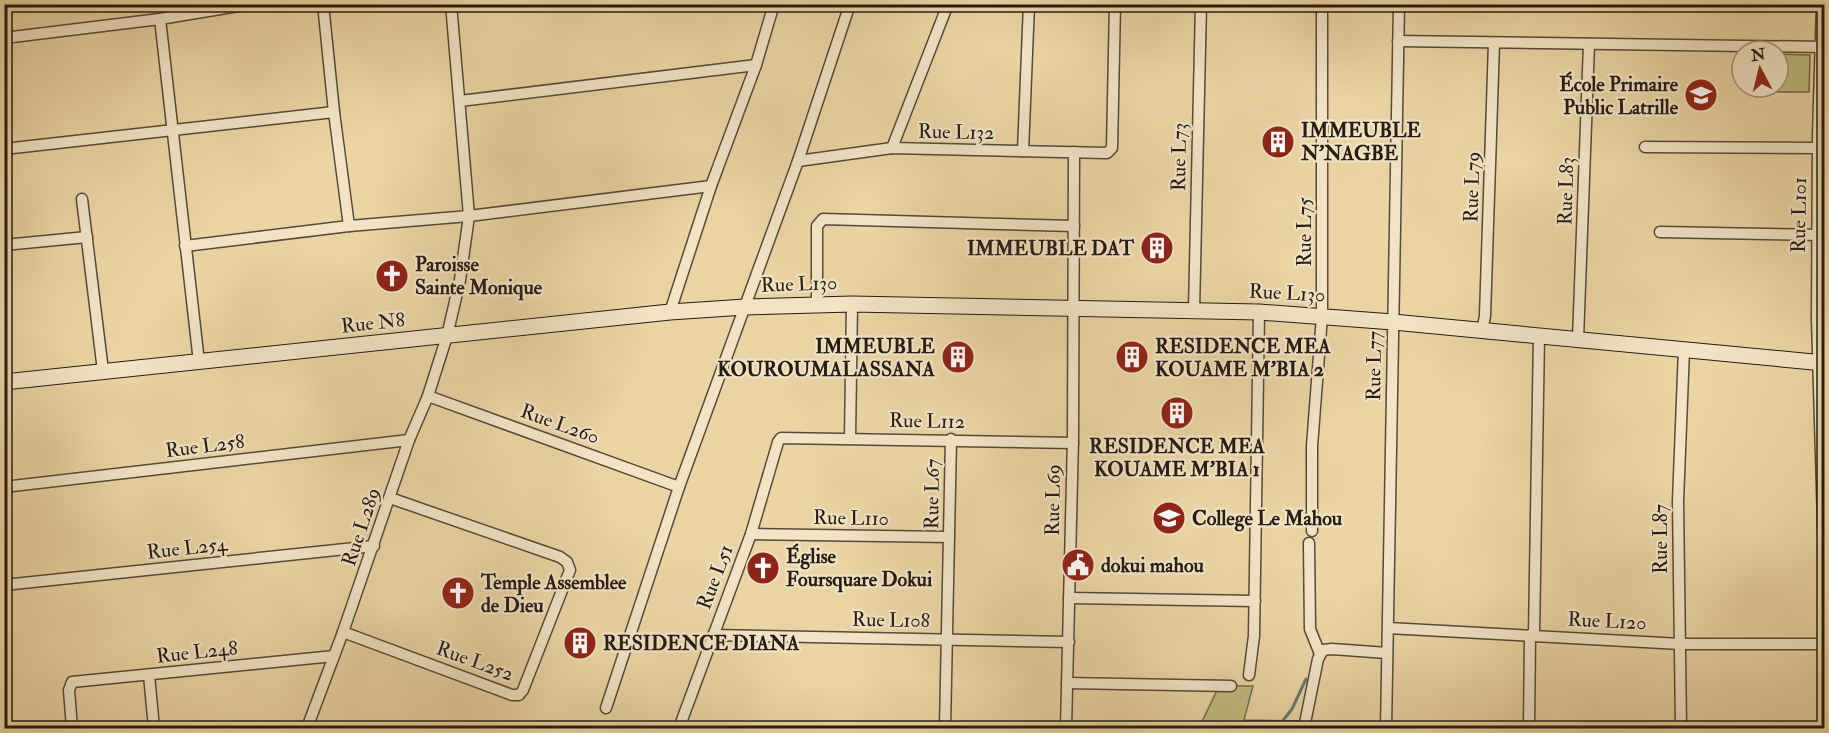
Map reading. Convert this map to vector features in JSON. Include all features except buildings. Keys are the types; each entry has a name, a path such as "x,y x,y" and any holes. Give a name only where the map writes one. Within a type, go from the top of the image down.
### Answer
{"street":[{"path":"4,38 160,19 209,7 250,4"},
{"path":"323,4 349,226"},
{"name":"Rue L289","path":"307,729 374,546 409,440 428,396 447,336 460,280 469,216 451,4"},
{"path":"670,312 711,186 756,65 774,4"},
{"path":"606,708 679,487 798,161 850,4"},
{"path":"892,148 948,4"},
{"path":"1023,151 1029,4"},
{"name":"Rue L132","path":"798,161 892,148 1107,153 1112,148 1115,4"},
{"name":"Rue L73","path":"1194,310 1201,4"},
{"name":"Rue L75","path":"1312,531 1312,446 1322,316 1322,4"},
{"name":"Rue L77","path":"1386,729 1399,4"},
{"name":"Rue L101","path":"1822,4 1821,135 1818,148 1821,235 1817,319 1822,363 1824,644"},
{"path":"160,19 199,362"},
{"path":"1398,41 1823,46"},
{"name":"Rue L79","path":"1482,331 1485,316 1494,43"},
{"name":"Rue L83","path":"1578,339 1589,44"},
{"path":"460,101 756,65"},
{"path":"4,149 334,112"},
{"path":"1645,147 1818,148"},
{"name":"Rue L69","path":"1066,729 1073,443 1074,152"},
{"path":"185,246 349,226 469,216 711,186"},
{"path":"82,199 103,371"},
{"path":"818,304 817,226 823,219 1074,226"},
{"path":"1660,232 1821,235"},
{"path":"4,245 87,237"},
{"path":"850,438 852,304"},
{"name":"Rue L130","path":"745,307 852,304 1259,312 1539,335 1822,363"},
{"name":"Rue N8","path":"4,382 670,312 745,307"},
{"path":"1249,675 1254,636 1255,601 1259,312"},
{"path":"1529,729 1539,335"},
{"name":"Rue L87","path":"1681,729 1678,501 1684,350"},
{"name":"Rue L260","path":"428,396 679,487"},
{"name":"Rue L112","path":"781,438 951,439 1073,443"},
{"name":"Rue L51","path":"679,729 751,534 781,438"},
{"name":"Rue L67","path":"945,729 951,439"},
{"name":"Rue L258","path":"4,487 409,440"},
{"name":"Rue L252","path":"343,632 512,695 519,695 523,690 570,570 567,562 560,557 390,498"},
{"name":"Rue L110","path":"751,534 950,537"},
{"path":"1309,543 1310,629 1320,654"},
{"name":"Rue L254","path":"4,585 374,546"},
{"path":"1069,598 1255,601"},
{"name":"Rue L120","path":"1388,628 1681,644 1824,644"},
{"name":"Rue L108","path":"713,635 1068,642"},
{"path":"1304,729 1320,654 1323,650 1332,648 1387,653"},
{"name":"Rue L248","path":"72,729 69,690 72,682 334,656"},
{"path":"149,675 154,729"},
{"path":"1067,684 1231,686"}],"shaded area":[{"path":"1790,54 1810,55 1809,92 1790,92"},
{"path":"1219,686 1253,686 1244,720 1306,721 1306,728 1199,728"}],"waterway":[{"path":"1277,728 1292,709 1306,679"}],"place":[{"name":"École Primaire Public Latrille","path":"1701,95"},
{"name":"IMMEUBLE N'NAGBE","path":"1278,142"},
{"name":"IMMEUBLE DAT","path":"1157,248"},
{"name":"Paroisse Sainte Monique","path":"392,276"},
{"name":"IMMEUBLE KOUROUMALASSANA","path":"958,357"},
{"name":"RESIDENCE MEA KOUAME M'BIA 2","path":"1132,357"},
{"name":"RESIDENCE MEA KOUAME M'BIA 1","path":"1177,413"},
{"name":"College Le Mahou","path":"1169,518"},
{"name":"dokui mahou","path":"1078,565"},
{"name":"Église Foursquare Dokui","path":"763,568"},
{"name":"Temple Assemblee de Dieu","path":"458,593"},
{"name":"RESIDENCE DIANA","path":"580,643"}]}
